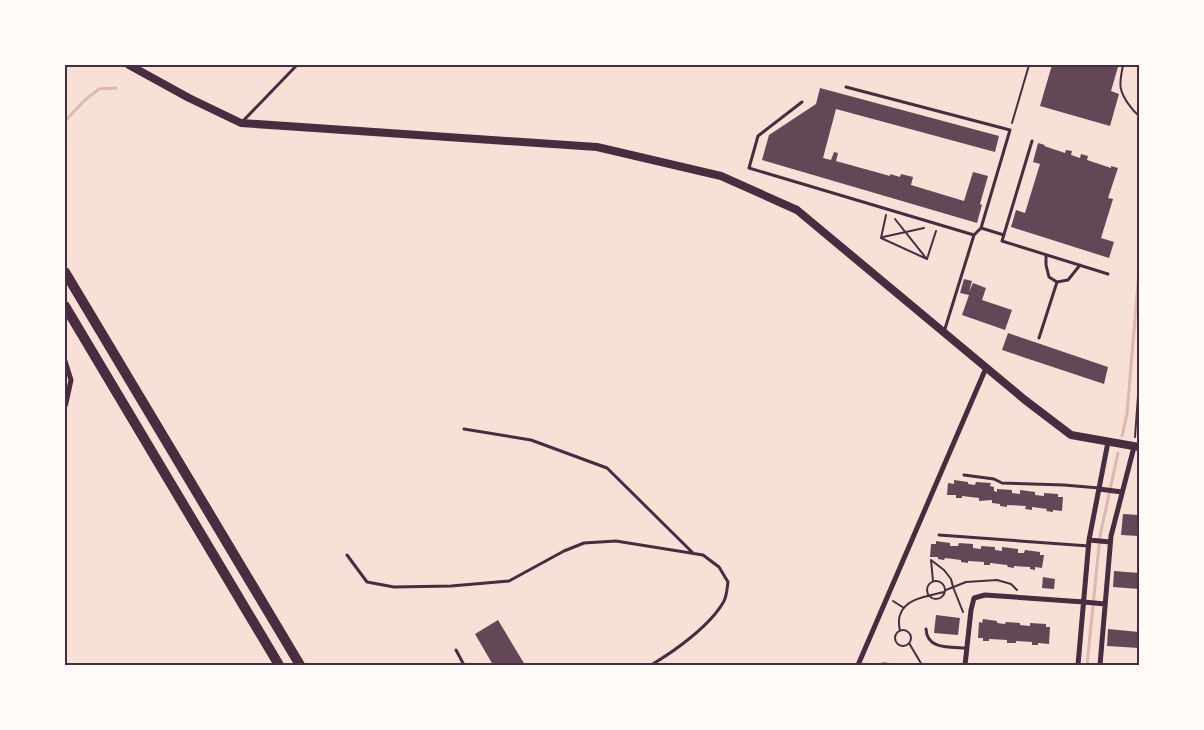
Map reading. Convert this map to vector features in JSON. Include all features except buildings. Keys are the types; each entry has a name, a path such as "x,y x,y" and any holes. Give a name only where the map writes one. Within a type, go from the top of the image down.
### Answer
{"highway":[{"path":"65,272 300,665"},
{"path":"65,306 279,665"}],"street":[{"path":"128,65 188,98 241,123 597,147 721,176 797,210 986,368 1071,435 1136,447 1122,492 1110,542 1100,665"},
{"path":"65,361 71,380 65,406"},
{"path":"858,665 986,368"},
{"path":"1078,665 1089,543 1108,442"},
{"path":"1099,488 1122,492"},
{"path":"1089,543 1110,542"},
{"path":"965,665 974,598 986,595 1105,604"}],"lane":[{"path":"241,123 297,65"},
{"path":"846,87 1010,130 981,228 974,235 944,333"},
{"path":"802,102 758,136 749,168 974,235"},
{"path":"1032,142 1002,241 1108,274"},
{"path":"981,228 1004,235"},
{"path":"1046,255 1049,277 1056,282 1068,280 1080,265"},
{"path":"1039,338 1056,282"},
{"path":"464,429 531,440 607,468 694,554"},
{"path":"964,475 994,479 1002,483 1099,488"},
{"path":"939,535 1089,543"},
{"path":"347,555 367,582 394,587 451,586 509,581 564,551 584,544 616,542 703,555 719,567 728,582 725,599 712,618 674,651 651,665"},
{"path":"926,628 930,642 938,646 966,648"},
{"path":"456,650 464,665"},
{"path":"883,664 896,665"}],"path":[{"path":"1010,130 1029,65"},
{"path":"1123,65 1121,88 1135,113 1139,116"},
{"path":"887,209 927,259"},
{"path":"881,238 887,209"},
{"path":"881,238 939,224"},
{"path":"927,259 939,224"},
{"path":"881,238 927,259"},
{"path":"1136,447 1139,382"},
{"path":"933,581 931,560 944,570 951,579 969,628"},
{"path":"933,581 942,583 944,592"},
{"path":"930,596 927,588 933,581"},
{"path":"900,631 904,630 910,634 911,639 909,643 904,646 897,643 896,635 900,631 899,616 908,603 944,592 966,582 1004,581 1016,590 1019,597"},
{"path":"888,597 904,608"},
{"path":"909,643 922,665"}],"waterway":[{"path":"65,121 84,101 99,89 116,88"},
{"path":"1122,436 1127,414 1139,271"},
{"path":"1087,665 1100,536 1118,453"}]}
